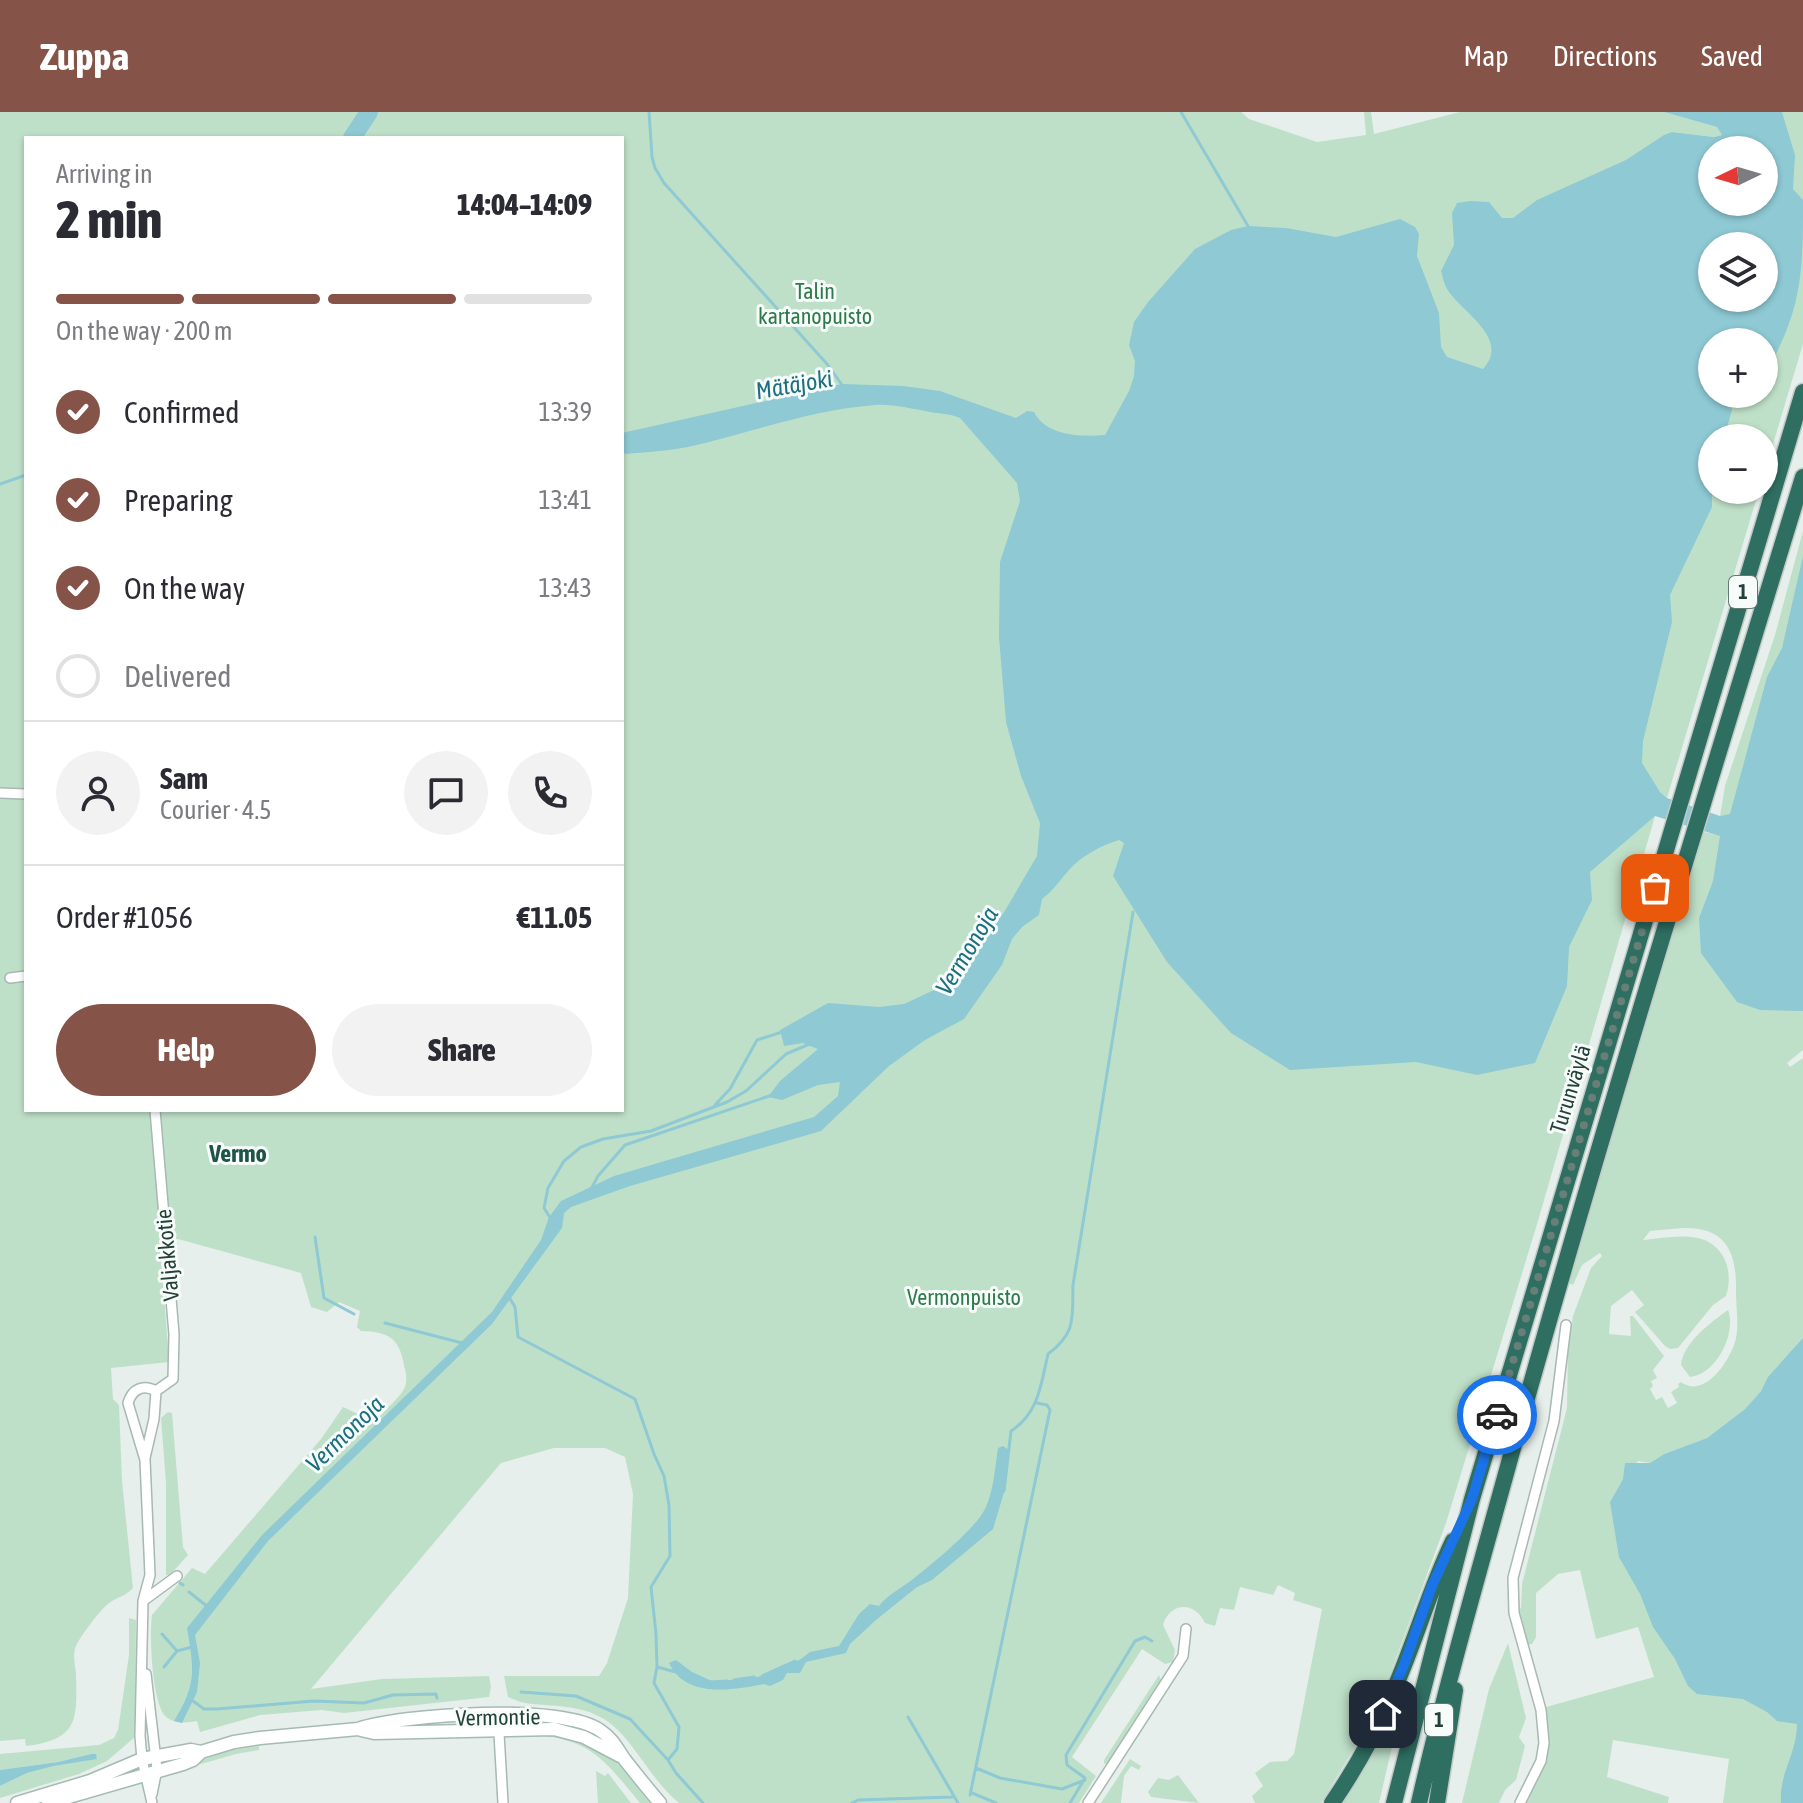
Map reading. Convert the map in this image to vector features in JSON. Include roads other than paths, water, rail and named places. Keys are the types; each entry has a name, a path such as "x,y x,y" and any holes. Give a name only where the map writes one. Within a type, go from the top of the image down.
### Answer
{"highway":[{"name":"Turunväylä","path":"1394,1803 1472,1499 1803,392"},
{"name":"Turunväylä","path":"1419,1803 1461,1637 1548,1324 1803,477"},
{"path":"1332,1803 1360,1759 1390,1699 1432,1586 1472,1499"},
{"path":"1437,1803 1452,1718 1461,1637"}],"main road":[{"name":"Vermontie","path":"48,1803 191,1750 201,1752 234,1742 358,1729 374,1733 498,1722 570,1732 623,1758 660,1803"},
{"name":"Vermontie","path":"17,1803 90,1781 142,1759 153,1766"}],"street":[{"path":"0,793 24,794"},
{"path":"10,978 24,976"},
{"name":"Valjakkotie","path":"155,1112 174,1344 173,1379 156,1391"},
{"path":"1520,1803 1541,1761 1544,1743 1541,1710 1514,1613 1513,1578 1556,1409 1566,1325"},
{"name":"Valjakkotie","path":"152,1800 153,1766 143,1659 143,1601 150,1575 145,1460 128,1403 131,1394 139,1388 148,1387 156,1391"},
{"name":"Valjakkotie","path":"145,1460 154,1419 156,1391"},
{"path":"143,1601 177,1576"},
{"path":"1088,1803 1183,1656 1186,1629"},
{"name":"Valjakkotie","path":"142,1759 140,1691 143,1659"},
{"path":"498,1722 503,1803"}],"water":[{"path":"1664,112 1782,112 1795,155 1793,189 1803,200 1799,282 1791,319 1778,350 1778,328 1698,328 1698,408 1732,410 1728,424 1698,424 1698,504 1712,504 1712,507 1670,595 1672,622 1643,741 1642,763 1667,798 1720,816 1730,814 1767,677 1782,648 1803,556 1803,1011 1760,1010 1737,1002 1701,953 1699,918 1713,881 1720,836 1655,816 1590,872 1592,900 1569,947 1567,986 1535,1063 1477,1075 1416,1062 1290,1070 1231,1033 1167,962 1113,876 1124,843 1119,840 1106,845 1079,860 1042,899 1039,915 1012,939 1002,965 964,1019 925,1040 889,1066 821,1131 630,1186 571,1207 564,1213 562,1228 492,1324 268,1541 195,1635 200,1663 197,1692 182,1723 174,1721 187,1697 192,1676 187,1628 262,1535 492,1312 541,1240 549,1217 561,1201 614,1176 814,1117 838,1096 840,1082 818,1085 782,1100 768,1097 780,1081 818,1049 803,1043 784,1046 780,1030 828,1003 879,1007 904,1004 934,990 950,973 971,935 1003,914 1037,856 1040,823 1021,776 1006,722 999,637 1000,562 1020,501 1017,483 960,418 875,405 804,417 688,447 626,454 624,433 842,384 940,391 1016,418 1027,411 1034,412 1047,426 1065,433 1105,435 1134,376 1135,361 1129,345 1134,322 1195,249 1231,230 1248,226 1286,228 1336,237 1400,219 1415,227 1419,234 1417,256 1439,313 1441,347 1447,357 1483,369 1490,358 1488,336 1447,289 1441,271 1454,245 1452,213 1457,203 1489,202 1502,218 1513,218 1537,200 1626,160 1672,132 1706,136 1698,136 1698,216 1778,216 1778,136 1718,136 1722,135 1717,127"},
{"path":"1803,1338 1803,1803 1781,1803 1797,1724 1777,1721 1743,1699 1697,1694 1688,1686 1675,1659 1653,1627 1640,1594 1619,1557 1610,1502 1623,1479 1625,1463 1650,1463 1664,1454 1707,1438 1745,1409 1761,1391 1768,1377"},
{"path":"1003,1446 1009,1450 1005,1489 993,1529 932,1580 917,1587 876,1620 850,1644 846,1653 806,1662 800,1673 787,1673 783,1680 770,1686 724,1689 698,1687 687,1682 669,1663 676,1660 714,1682 764,1676 810,1652 839,1646 859,1614 870,1604 879,1606 921,1573 980,1517 994,1479 998,1448"},
{"path":"96,1754 97,1759 27,1773 0,1786 0,1770"}],"waterway":[{"name":"Mätäjoki","path":"353,136 369,112"},
{"path":"649,112 652,157 664,183 827,364 842,385"},
{"path":"1181,112 1248,226"},
{"path":"0,484 24,476"},
{"path":"1004,1491 1011,1431 1028,1416 1041,1387 1048,1354 1064,1339 1071,1324 1073,1285 1133,912"},
{"path":"715,1105 730,1089 757,1040 782,1032"},
{"path":"551,1219 544,1208 548,1188 564,1161 581,1147 603,1139 651,1131 727,1102 746,1091 786,1054 812,1043"},
{"name":"Vermonoja","path":"590,1191 598,1176 625,1145 772,1095"},
{"path":"315,1237 324,1298 354,1314"},
{"path":"509,1297 515,1307 518,1337 635,1399 664,1476 669,1505 670,1556 651,1587 656,1634 654,1683 679,1727 677,1749 668,1760"},
{"path":"385,1323 462,1343"},
{"path":"970,1795 1050,1410 1047,1405 1037,1403"},
{"path":"189,1592 208,1607"},
{"path":"162,1634 177,1651"},
{"path":"1070,1803 1085,1778 1067,1765 1066,1755 1135,1641 1145,1637 1152,1641"},
{"path":"164,1667 177,1651 192,1647"},
{"path":"762,1676 795,1661"},
{"path":"657,1667 676,1672"},
{"path":"734,1680 754,1677"},
{"path":"710,1682 727,1681"},
{"path":"521,1692 576,1696 630,1719 703,1803"},
{"path":"193,1701 204,1709 217,1709 314,1701 364,1703 393,1695 436,1694 437,1698"},
{"path":"908,1717 958,1803"},
{"path":"976,1768 1000,1778 1062,1789 1085,1780"},
{"path":"972,1793 996,1803"},
{"path":"852,1803 858,1800 952,1797"}],"district":[{"name":"Vermo","path":"238,1154"}],"park label":[{"name":"Talin kartanopuisto","path":"815,304"},
{"name":"Vermonpuisto","path":"964,1297"}]}
